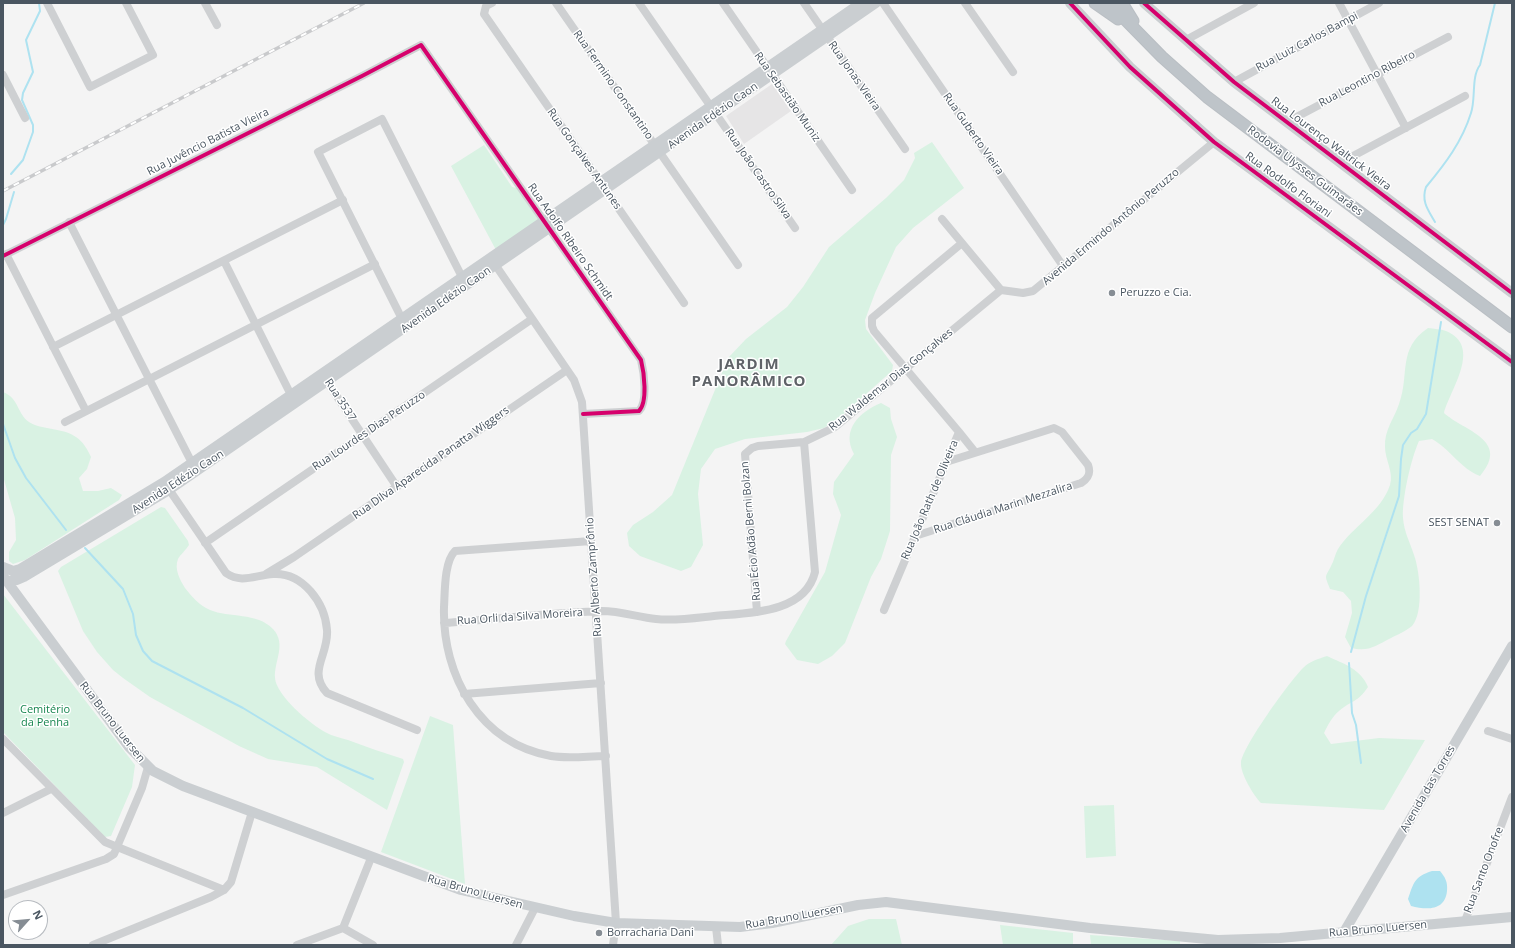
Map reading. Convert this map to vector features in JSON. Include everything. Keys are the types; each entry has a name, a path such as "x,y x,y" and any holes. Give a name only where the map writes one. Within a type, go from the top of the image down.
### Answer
{"highway":[{"path":"1095,3 1138,34"},
{"name":"Rodovia Ulysses Guimarães","path":"1109,3 1162,57 1226,111 1512,327"},
{"path":"1122,3 1134,23 1162,57"}],"main road":[{"name":"Avenida Edézio Caon","path":"825,33 861,3"},
{"name":"Avenida Edézio Caon","path":"5,578 17,580 24,577 167,486 825,33 876,3"},
{"name":"Rua Rodolfo Floriani","path":"1070,3 1130,68 1214,142 1512,362"},
{"name":"Rua Lourenço Waltrick Vieira","path":"1144,3 1234,82 1512,293"},
{"name":"Avenida Edézio Caon","path":"3,567 13,571 20,569 167,486 192,463 291,395 325,377 402,319 462,277 493,262"},
{"path":"18,597 19,583 24,577"},
{"name":"Rua Bruno Luersen","path":"5,578 128,747 148,767 172,781 371,858 462,890 535,908 616,923 716,927 772,923 858,905 886,902 1057,924 1195,938 1249,940 1512,917"},
{"name":"Avenida das Torres","path":"1344,932 1510,652"}],"street":[{"path":"47,3 90,87 153,55 126,3"},
{"path":"205,3 216,25"},
{"name":"Rua Gonçalves Antunes","path":"492,3 486,6 484,14 684,303"},
{"name":"Rua Fermino Constantino","path":"556,3 738,265"},
{"name":"Rua João Castro Silva","path":"639,3 795,228"},
{"name":"Rua Sebastião Muniz","path":"723,3 852,190"},
{"name":"Rua Jonas Vieira","path":"804,3 905,149"},
{"name":"Rua Guberto Vieira","path":"883,3 1064,266"},
{"path":"965,3 1013,72"},
{"path":"1186,40 1254,3"},
{"path":"1340,3 1406,128"},
{"name":"Rua Luiz Carlos Bampi","path":"1234,82 1379,3"},
{"name":"Rua Leontino Ribeiro","path":"1287,122 1448,37"},
{"name":"Rua Juvêncio Batista Vieira","path":"4,255 421,45"},
{"name":"Rua Adolfo Ribeiro Schmidt","path":"421,45 638,353 642,366 644,403 640,411 583,414"},
{"path":"3,75 25,118"},
{"path":"1340,163 1465,96"},
{"path":"402,319 318,152 382,119 462,277"},
{"name":"Avenida Ermindo Antônio Peruzzo","path":"1001,290 1023,293 1032,291 1214,142"},
{"path":"53,347 342,200"},
{"path":"942,219 1001,290"},
{"path":"69,222 192,463"},
{"name":"Rua João Rath de Oliveira","path":"884,610 959,432 874,331 872,326 872,318 962,243"},
{"path":"4,255 86,411"},
{"path":"224,261 291,395"},
{"name":"Rua Alberto Zamprônio","path":"493,262 567,370 579,391 583,414 606,756 616,923 613,945"},
{"path":"65,422 375,264"},
{"name":"Rua Waldemar Dias Gonçalves","path":"747,450 758,446 804,442 835,426 1001,290"},
{"name":"Rua Lourdes Dias Peruzzo","path":"205,543 532,319"},
{"name":"Rua Dilva Aparecida Panatta Wiggers","path":"264,576 567,370"},
{"name":"Rua 3537","path":"325,377 397,487"},
{"name":"Rua Cláudia Marin Mezzalira","path":"915,536 1081,482 1089,475 1088,465 1057,428 1052,428 976,452"},
{"path":"946,462 976,452 959,432"},
{"name":"Rua Orli da Silva Moreira","path":"444,623 596,612 614,612 664,619 773,610 798,597 810,586 814,579 815,564 804,442"},
{"name":"Rua Écio Adão Berni Bolzan","path":"747,450 744,459 757,612"},
{"path":"167,486 221,567 231,576 244,579 274,574 286,576 306,587 320,603 324,614 327,641 318,675 322,687 334,697 417,730"},
{"path":"592,541 455,552 449,560 446,576 444,623 447,650 464,694 475,711 489,726 518,745 533,751 553,756 606,756"},
{"path":"286,576 288,568 294,557"},
{"path":"464,694 601,683"},
{"path":"1488,731 1512,739"},
{"path":"3,739 99,837 110,845 224,890"},
{"path":"3,896 106,859 114,854 142,788 148,767"},
{"path":"3,813 51,789"},
{"name":"Rua Santo Onofre","path":"1465,921 1512,797"},
{"path":"93,945 198,903 224,890 231,882 252,812"},
{"path":"297,945 343,928 371,858"},
{"path":"516,945 535,908"},
{"path":"716,927 718,945"},
{"path":"343,928 373,945"}],"shaded area":[{"path":"772,84 791,111 744,144 726,116"}],"green space":[{"path":"932,142 964,188 913,228 896,247 875,293 865,320 866,329 893,365 892,371 841,416 824,428 807,432 745,439 715,449 701,469 698,494 703,545 691,567 681,571 640,556 629,546 627,533 633,525 653,512 672,495 728,358 746,339 787,307 803,287 829,247 886,198 904,180 915,158 914,153"},
{"path":"484,145 512,187 517,188 539,221 496,250 451,166"},
{"path":"1428,328 1446,331 1457,338 1462,347 1463,357 1461,369 1444,413 1472,431 1488,445 1490,454 1488,464 1480,476 1467,469 1432,439 1419,441 1408,479 1403,510 1405,528 1418,571 1420,592 1416,620 1407,630 1376,646 1367,649 1351,648 1345,637 1352,613 1351,601 1343,592 1330,589 1326,576 1338,549 1351,533 1374,511 1386,495 1390,485 1391,475 1385,452 1386,435 1402,393 1408,353 1418,336"},
{"path":"3,392 12,398 25,419 31,423 74,435 83,443 91,457 87,469 79,478 83,491 98,491 111,488 122,495 119,500 25,560 13,564 9,561 9,552 16,540 15,518 3,476"},
{"path":"881,403 890,408 891,419 897,437 891,455 890,531 881,559 871,577 845,643 832,656 818,664 797,660 785,644 825,572 841,515 833,494 834,482 854,454 850,437 854,423 866,411"},
{"path":"161,507 165,508 188,541 189,545 178,559 177,567 181,582 193,598 202,606 210,610 259,620 273,629 277,635 280,647 275,678 277,685 287,700 311,723 328,733 403,759 404,762 387,810 317,767 268,759 239,746 150,697 113,670 97,652 83,631 58,571 61,567"},
{"name":"Cemitério da Penha","path":"3,594 135,765 132,787 111,836 105,837 3,732"},
{"path":"1327,656 1356,671 1368,687 1357,699 1339,711 1330,721 1324,733 1331,744 1379,738 1425,740 1384,810 1261,803 1251,790 1245,778 1241,767 1243,755 1258,729 1297,675 1314,660"},
{"path":"430,716 453,725 465,884 381,852"},
{"path":"1114,805 1116,856 1086,858 1084,806"},
{"path":"869,919 896,919 902,945 831,945 848,926"},
{"path":"1000,925 1073,933 1073,945 1003,945"},
{"path":"1090,935 1180,941 1180,945 1091,945"}],"water":[{"path":"1440,871 1446,880 1446,898 1439,906 1434,908 1411,906 1408,899 1416,881 1426,873"}],"waterway":[{"path":"11,174 23,160 33,132 33,125 22,100 23,93 33,72 26,40 40,11 39,3"},
{"path":"1435,222 1425,201 1424,197 1426,187 1440,170 1458,143 1467,124 1471,113 1477,70 1480,65 1495,3"},
{"path":"3,225 14,192"},
{"path":"1351,652 1366,596 1399,496 1403,445 1411,433 1417,429 1426,414 1441,322"},
{"path":"3,424 15,458 26,478 66,530"},
{"path":"85,548 123,589 133,614 136,635 143,651 152,661 243,708 327,759 373,779"},
{"path":"1349,663 1352,713 1356,725 1361,763"}],"railway":[{"path":"3,191 364,3"}],"cycle path":[{"path":"1070,3 1130,67 1214,142 1512,362"},
{"path":"1144,3 1234,82 1512,293"},
{"path":"3,256 421,45 641,360 644,379 644,401 639,411 583,414"}],"place":[{"name":"Peruzzo e Cia.","path":"1112,293"},
{"name":"SEST SENAT","path":"1497,523"},
{"name":"Borracharia Dani","path":"599,933"}],"district":[{"name":"JARDIM PANORÂMICO","path":"749,374"}]}
